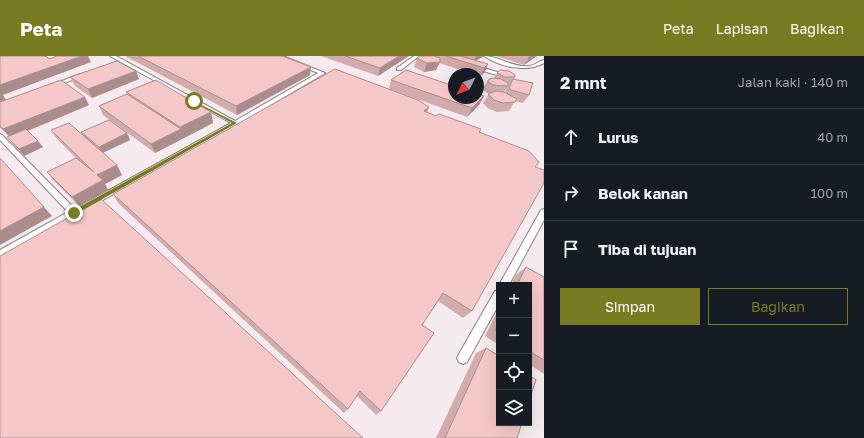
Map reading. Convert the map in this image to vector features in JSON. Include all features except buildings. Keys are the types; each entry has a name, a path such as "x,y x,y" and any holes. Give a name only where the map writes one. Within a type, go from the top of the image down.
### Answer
{"lane":[{"path":"112,56 235,123"},
{"path":"279,56 329,75"},
{"path":"399,69 417,56"},
{"path":"486,56 526,68 535,68 544,62"},
{"path":"114,63 120,61"},
{"path":"470,65 514,79"},
{"path":"0,254 235,123 322,72"},
{"path":"44,88 86,73"},
{"path":"0,136 74,213"},
{"path":"506,282 544,212"},
{"path":"464,358 496,299"}],"route":[{"path":"74,213 235,123 194,101"}]}
